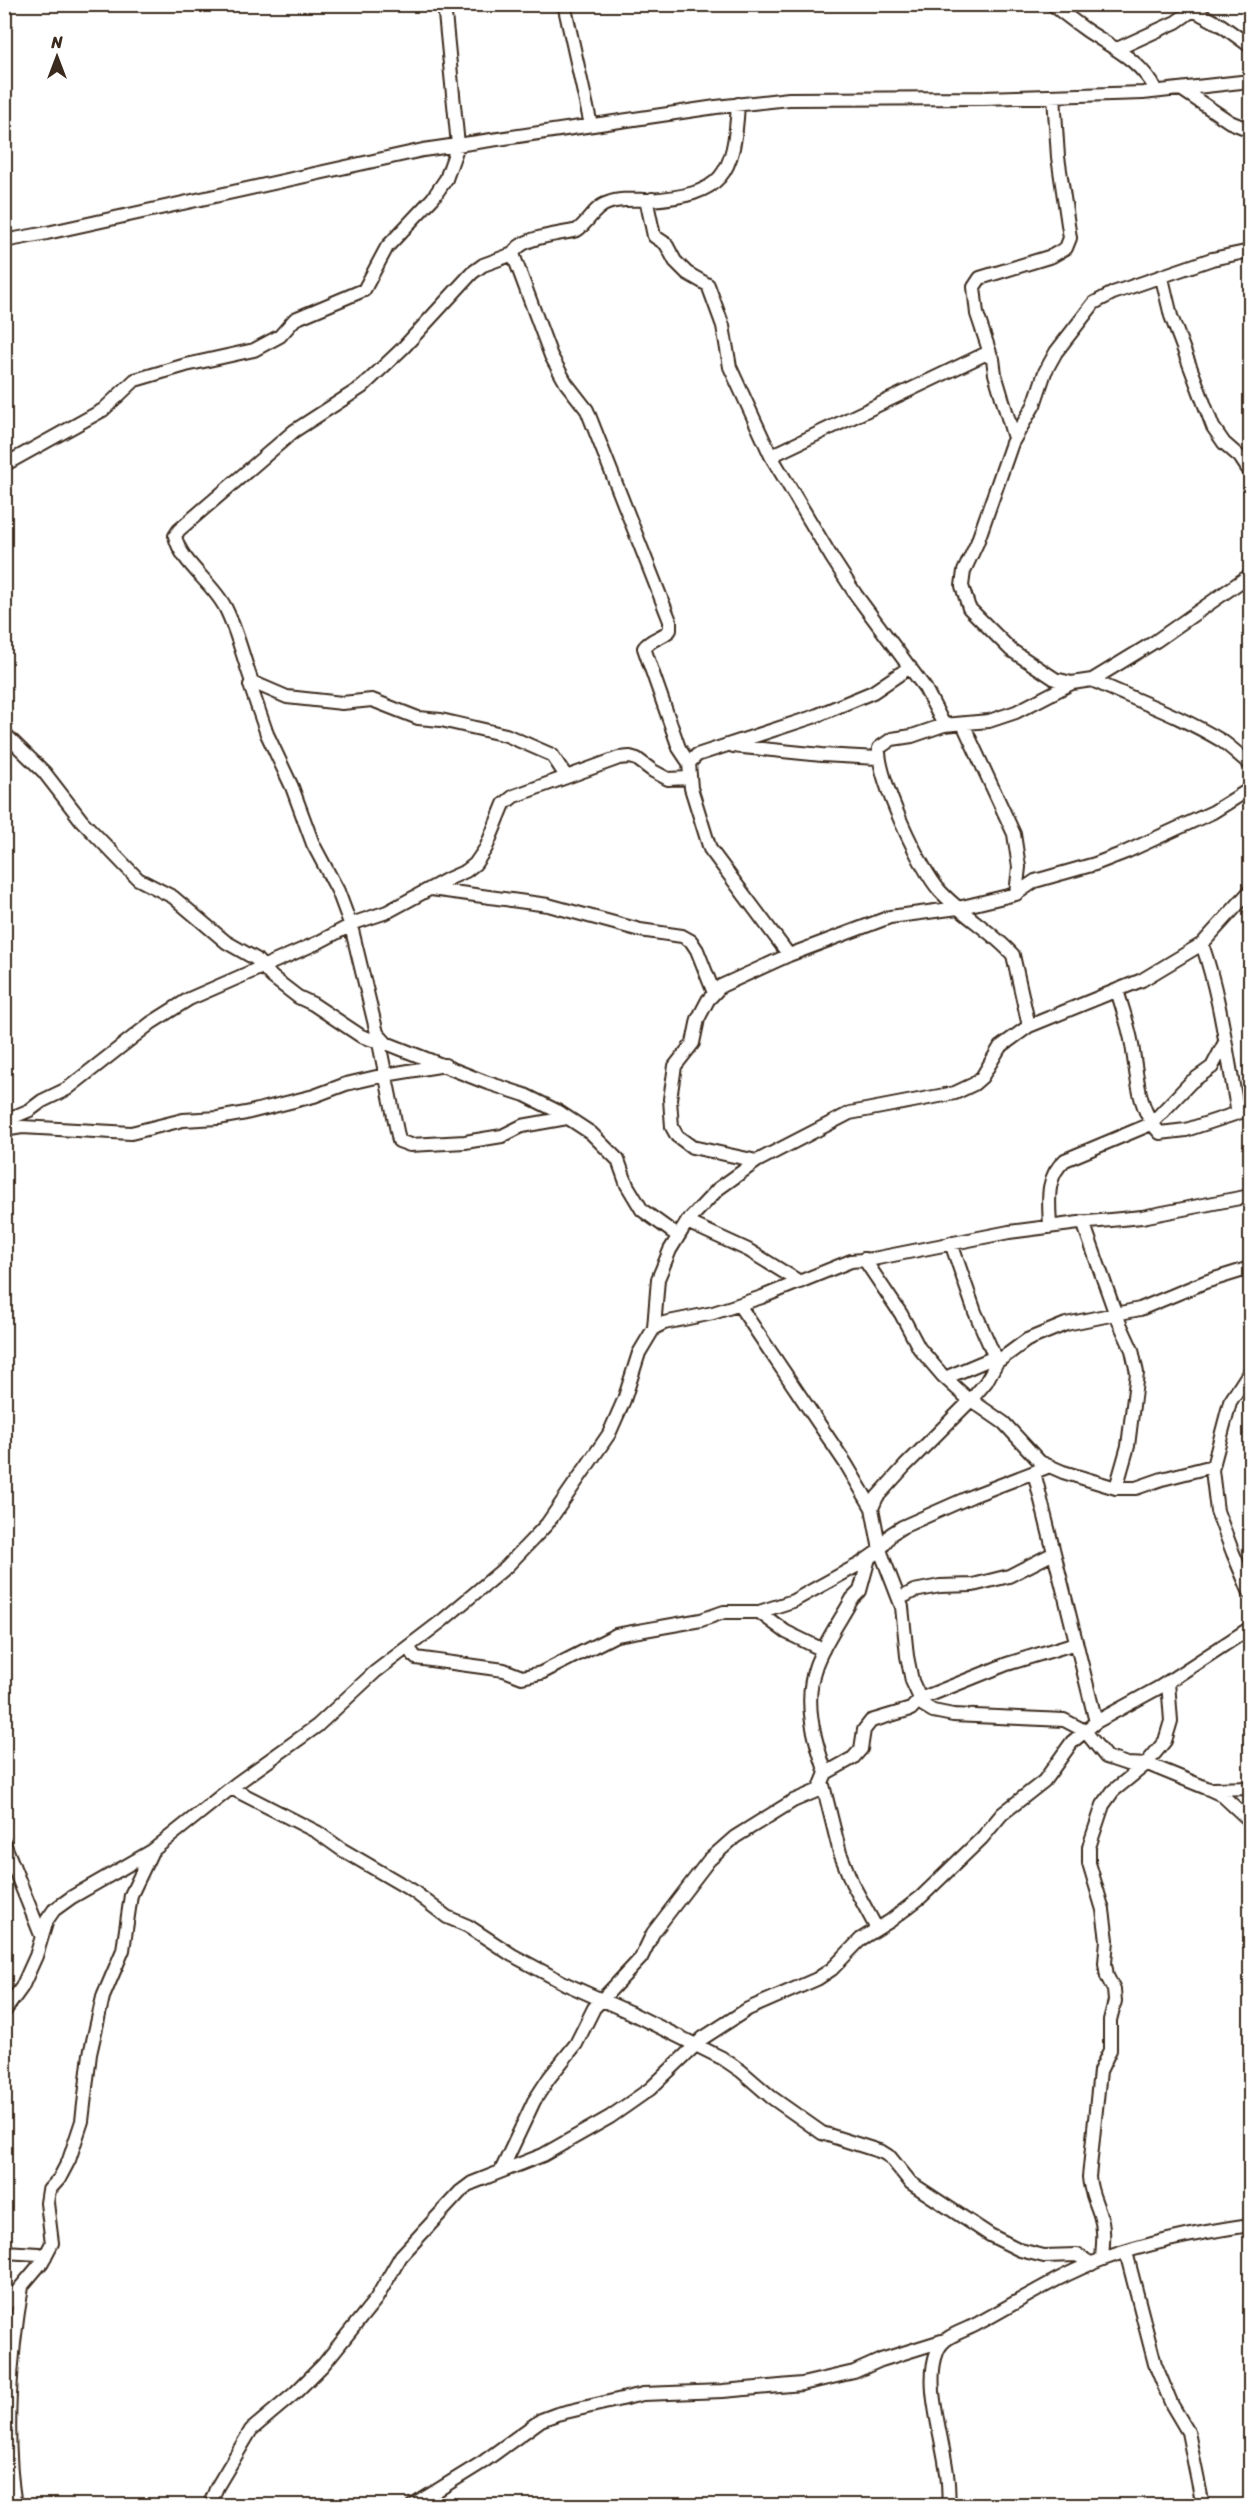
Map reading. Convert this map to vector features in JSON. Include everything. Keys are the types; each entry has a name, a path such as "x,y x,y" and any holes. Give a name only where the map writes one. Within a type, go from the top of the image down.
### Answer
{"street":[{"path":"4,465 103,410 135,380 186,364 254,350 280,336 296,319 360,294 364,290 387,247 439,188 449,171 458,145 444,4"},
{"path":"564,4 591,125"},
{"path":"1052,4 1086,30 1128,55 1148,74 1157,91"},
{"path":"1117,49 1176,22 1192,7 1251,46"},
{"path":"4,241 423,150 738,104 789,99 879,100 1053,96 1157,91 1251,81"},
{"path":"1181,89 1230,122 1251,130"},
{"path":"1014,438 977,314 974,287 980,278 1053,256 1066,248 1070,238 1058,157 1053,96"},
{"path":"738,104 734,138 725,172 720,180 701,191 652,200 608,202 586,219 577,230 536,238 514,249 513,254 551,356 566,383 586,410 670,621 670,630 647,643 644,648 645,654 679,748 689,763 689,778 710,849 789,955"},
{"path":"652,200 647,203 654,236 666,244 675,261 687,273 708,285 723,326 730,367 771,456 844,577 925,688 944,725"},
{"path":"1072,683 1054,679 1011,650 969,608 962,586 964,571 977,543 1014,438 1034,405 1045,372 1056,352 1094,303 1113,293 1212,260 1251,251"},
{"path":"513,254 483,265 471,273 410,341 362,387 294,431 179,530 176,538 181,550 209,583 225,608 252,682 250,685 267,734 292,787 313,844 338,891 351,926 378,1038 399,1141 410,1145 465,1142 502,1136 522,1126 567,1118"},
{"path":"1162,278 1171,316 1213,427 1224,443 1240,457 1251,472"},
{"path":"771,456 985,354 991,356"},
{"path":"1029,1026 1013,954 958,908 926,873 893,805 878,758 879,748 892,739 912,736 944,725 989,721 1016,712 1072,683 1092,680 1156,642 1251,575"},
{"path":"689,763 697,755 813,717 873,692 910,667"},
{"path":"1092,680 1200,728 1251,764"},
{"path":"252,682 287,697 342,703 372,700 418,718 441,720 506,735 552,755 566,776"},
{"path":"963,724 996,790 1014,834 1019,867 1016,894"},
{"path":"4,733 44,772 82,821 138,879 173,897 202,924 226,942 256,959 272,977 298,997 313,1004 361,1036 378,1038 485,1082 525,1095 591,1133 618,1160 627,1185 642,1210 678,1236"},
{"path":"725,745 878,758"},
{"path":"4,1121 68,1089 151,1023 189,999 387,912 448,879 466,872 486,848 504,804 514,796 619,758 630,757 668,778 689,778"},
{"path":"757,1161 692,1147 677,1136 672,1127 670,1099 675,1066 693,1043 699,1019 708,1000 721,986 789,955 890,917 958,908 1016,894 1035,881 1095,864 1126,852 1213,812 1251,789"},
{"path":"431,889 548,905 640,930 682,936 691,941 697,950 714,993"},
{"path":"4,2012 22,1987 36,1956 41,1935 54,1910 72,1897 152,1851 231,1788 317,1726 358,1687 507,1566 547,1524 609,1434 624,1400 639,1353 654,1328 658,1279 687,1222 718,1189 757,1161 850,1113 955,1093 974,1084 982,1077 1000,1047 1029,1026 1142,980 1202,945 1251,891"},
{"path":"1117,990 1132,1043 1138,1084 1151,1125 1160,1133 1186,1130 1244,1111 1224,1044 1215,982 1202,945"},
{"path":"1050,1226 1048,1192 1056,1168 1065,1160 1151,1125 1191,1082 1212,1067 1224,1044"},
{"path":"4,1130 22,1127 144,1132 183,1120 218,1118 246,1113 314,1096 346,1084 385,1074 445,1065"},
{"path":"654,1328 664,1323 713,1313 738,1305 851,1260 1050,1226 1174,1212 1251,1196"},
{"path":"687,1222 748,1250 800,1282"},
{"path":"1083,1222 1116,1315 1132,1350 1137,1374 1128,1446 1116,1488"},
{"path":"872,1508 877,1497 905,1466 971,1400 986,1382 996,1360 975,1312 951,1243"},
{"path":"864,1259 901,1314 919,1348 945,1378 1004,1423 1040,1462 1116,1488 1136,1488 1213,1466"},
{"path":"945,1378 996,1360 1027,1340 1066,1323 1140,1310 1205,1282 1251,1268"},
{"path":"738,1305 846,1464 872,1508 880,1550 899,1599 903,1616 912,1681 923,1705 933,1711 953,1715 1064,1720 1085,1731 1106,1757 1127,1764 1145,1765 1209,1789 1222,1796 1251,1821"},
{"path":"1251,1371 1230,1402 1213,1466 1217,1510 1251,1593"},
{"path":"408,1647 416,1658 504,1670 522,1677 541,1673 616,1635 701,1620 724,1612 759,1612 793,1601 869,1558 880,1550 891,1534 902,1527 972,1496 1050,1466"},
{"path":"1034,1472 1096,1722"},
{"path":"899,1599 914,1591 940,1586 974,1585 1009,1576 1053,1553"},
{"path":"869,1558 860,1591 852,1599 816,1666 810,1713 840,1853 852,1883 877,1929"},
{"path":"759,1612 786,1632 823,1650"},
{"path":"208,2505 251,2430 295,2393 323,2365 376,2299 401,2256 460,2192 472,2183 543,2155 630,2105 703,2038 748,2009 817,1979 832,1969 861,1939 921,1897 982,1838 1002,1814 1044,1781 1072,1742 1096,1722 1168,1682 1251,1628"},
{"path":"501,2171 534,2101 576,2044 594,2008 641,1958 653,1933 676,1900 723,1846 794,1801 819,1790 825,1779 861,1749 864,1730 871,1721 911,1708 920,1699 1007,1664 1076,1643"},
{"path":"1097,2262 1102,2225 1091,2194 1089,2177 1100,2071 1110,2050 1110,2020 1114,1990 1107,1976 1105,1929 1089,1863 1089,1847 1102,1806 1113,1791 1145,1765 1165,1741 1171,1721 1168,1682"},
{"path":"231,1788 317,1832 341,1850 413,1891 447,1917 468,1926 512,1955 566,1984 722,2058 771,2097 822,2133 882,2152 890,2157 911,2183 990,2235 1020,2250 1044,2256 1079,2256 1097,2262"},
{"path":"1209,1789 1251,1788"},
{"path":"4,1843 41,1935"},
{"path":"4,2307 22,2288 45,2257 52,2243 47,2203 49,2190 59,2179 69,2160 82,2121 90,2054 103,1996 123,1950 131,1895 152,1851"},
{"path":"119,1871 131,1895"},
{"path":"412,2505 483,2462 541,2420 557,2414 643,2394 723,2391 802,2384 854,2372 881,2360 945,2340 976,2325 1021,2298 1097,2262 1186,2237 1251,2225"},
{"path":"4,2252 39,2254 45,2257"},
{"path":"1126,2252 1155,2364 1172,2405 1188,2432 1203,2505"},
{"path":"15,2505 9,2469 10,2414 13,2350 22,2288"},
{"path":"945,2340 938,2350 933,2378 949,2481 948,2505"}]}
